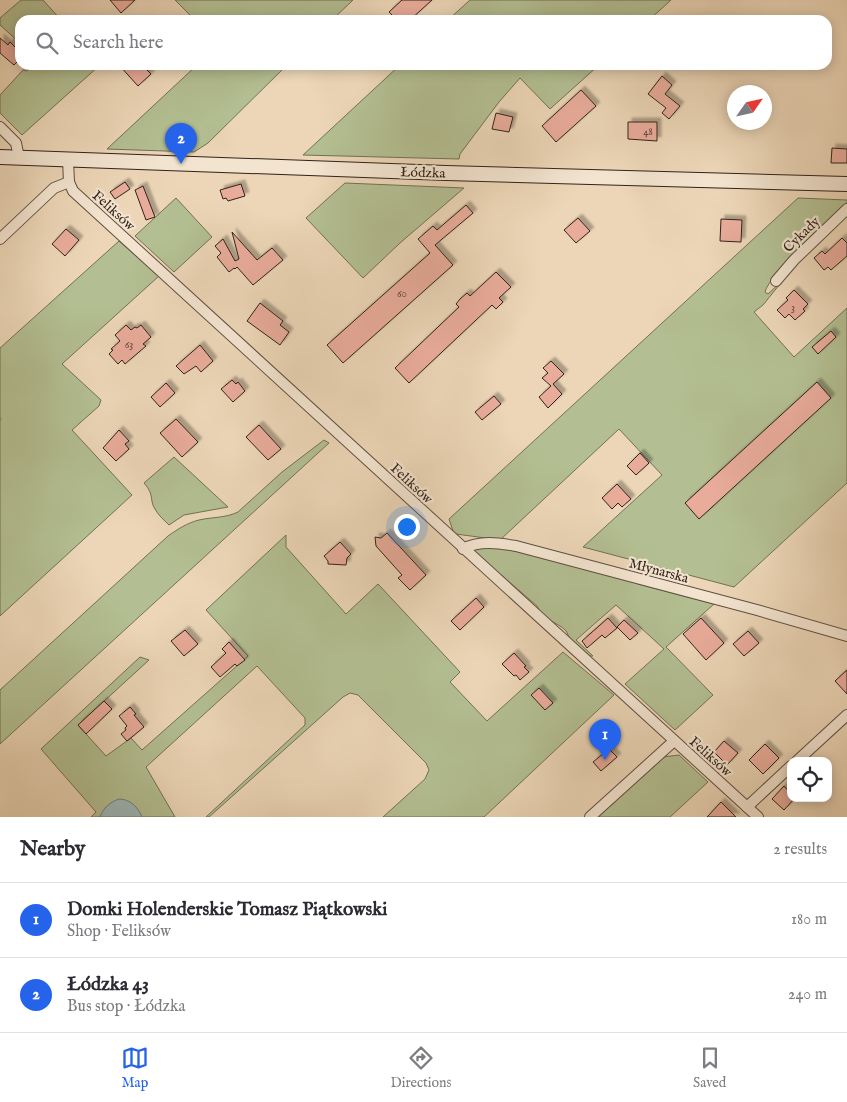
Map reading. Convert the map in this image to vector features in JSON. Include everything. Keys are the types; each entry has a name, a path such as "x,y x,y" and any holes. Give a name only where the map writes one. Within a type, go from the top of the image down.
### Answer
{"main road":[{"name":"Łódzka","path":"0,157 446,173 847,184"}],"street":[{"path":"0,127 13,139 19,158"},
{"path":"0,239 54,188 69,182 68,160"},
{"name":"Feliksów","path":"69,182 73,191 758,817"},
{"name":"Cykady","path":"776,281 794,260 847,209"},
{"name":"Młynarska","path":"463,549 468,546 483,544 516,546 847,636"},
{"path":"801,757 847,715"},
{"path":"590,817 674,741"},
{"path":"746,807 787,770"}],"green space":[{"path":"21,0 43,0 56,15 15,15 15,38 0,25 0,18"},
{"path":"175,0 353,0 337,15 190,15"},
{"path":"470,0 671,0 654,15 454,15"},
{"path":"23,70 94,70 22,135 0,113 0,95"},
{"path":"192,70 282,70 208,143 194,152 107,149"},
{"path":"395,70 593,70 550,109 520,78 499,102 460,154 459,159 303,155"},
{"path":"345,183 464,188 400,243 363,278 306,218"},
{"path":"176,198 212,237 174,272 135,236"},
{"path":"798,198 847,200 847,205 777,273 765,292 768,294 784,279 763,305 754,312 794,357 847,308 847,483 734,587 583,547 662,475 619,429 500,540 456,534 453,531 449,519"},
{"path":"119,241 159,276 62,364 101,400 99,406 72,430 132,495 0,616 0,348"},
{"path":"324,440 329,443 0,744 0,690 168,536 195,521 238,512 282,472"},
{"path":"174,457 228,507 184,515 169,525 153,506 150,491 144,483"},
{"path":"286,535 286,547 346,614 378,584 460,672 450,682 487,721 563,652 614,695 484,817 383,817 425,779 429,770 426,763 358,695 350,693 343,697 209,817 206,817 305,725 305,718 257,666 146,767 175,817 91,817 96,812 41,749 140,657 149,660 78,725 106,756 131,738 142,750 248,656 206,610"},
{"path":"463,542 515,551 640,582 638,584 714,604 666,647 713,695 675,730 625,684 664,649 616,605 576,640 593,656 590,656 574,643 566,631 543,615 537,606"},
{"path":"679,755 708,782 670,817 598,817 663,757"}],"water":[{"path":"119,799 127,800 133,804 142,817 100,817 107,806"}],"building":[{"path":"110,0 135,0 121,13"},
{"path":"402,0 432,0 416,15 392,15 389,12"},
{"path":"0,38 8,45 10,42 15,47 15,64 14,65 0,53"},
{"path":"124,70 147,70 151,74 138,86"},
{"path":"662,76 672,85 665,94 680,106 669,119 662,113 666,108 648,94"},
{"path":"581,90 596,106 556,142 542,126"},
{"path":"496,113 513,117 509,132 492,129"},
{"path":"628,122 657,122 657,141 628,139"},
{"path":"832,148 847,149 847,163 831,163"},
{"path":"125,182 130,189 115,199 110,192"},
{"path":"241,184 245,196 228,201 226,198 223,199 220,190"},
{"path":"143,186 155,217 146,220 135,190"},
{"path":"466,205 473,213 435,245 453,265 343,363 327,345 430,253 418,239 433,226 437,230"},
{"path":"578,218 590,231 576,243 564,230"},
{"path":"721,219 742,220 741,242 720,241"},
{"path":"66,229 79,240 65,256 52,244"},
{"path":"232,232 257,260 272,248 283,260 253,285 237,267 229,272 217,257 221,253 215,246 223,239 235,261 239,259"},
{"path":"842,238 847,243 847,256 831,270 828,267 824,270 814,258 822,251 825,254"},
{"path":"496,272 511,287 499,298 503,302 496,309 492,305 409,383 395,368 459,307 456,304 460,299 467,293 470,296"},
{"path":"794,290 808,304 803,309 805,311 795,320 789,314 785,318 777,310 788,300 786,298"},
{"path":"260,303 283,321 280,325 289,332 280,345 247,321"},
{"path":"126,325 131,330 141,325 151,337 143,344 146,346 125,364 122,360 118,364 109,354 113,350 111,349 120,341 115,335"},
{"path":"831,331 836,337 818,354 812,347"},
{"path":"200,345 213,361 201,372 196,366 184,374 176,366"},
{"path":"551,361 564,374 553,384 562,394 548,408 539,397 551,386 542,378 548,373 543,368"},
{"path":"232,380 236,384 238,382 245,391 233,402 221,389"},
{"path":"817,382 831,398 699,519 685,503"},
{"path":"166,383 175,393 160,407 151,397"},
{"path":"494,396 501,404 482,420 475,412"},
{"path":"176,419 198,442 182,457 160,433"},
{"path":"259,425 281,449 268,460 246,437"},
{"path":"119,430 129,441 125,444 129,449 116,461 103,448"},
{"path":"640,453 649,463 636,475 627,466"},
{"path":"617,484 631,499 622,507 618,503 612,509 602,498"},
{"path":"387,533 426,575 410,590 398,578 402,575 376,546 375,537 381,538"},
{"path":"340,542 351,554 347,558 346,565 328,564 324,556"},
{"path":"476,598 484,607 460,630 451,621"},
{"path":"608,618 617,628 605,638 602,635 587,648 582,641"},
{"path":"701,618 724,643 706,660 683,634"},
{"path":"624,620 638,633 630,640 617,627"},
{"path":"185,630 198,644 184,656 171,641"},
{"path":"748,631 759,643 744,656 733,644"},
{"path":"229,642 245,660 237,666 235,664 220,677 211,667 226,653 222,649"},
{"path":"514,653 529,672 520,680 502,664"},
{"path":"847,670 847,694 835,681"},
{"path":"539,688 553,703 545,710 531,695"},
{"path":"104,701 112,709 86,734 78,725"},
{"path":"130,707 144,727 127,741 121,734 126,730 127,726 119,716"},
{"path":"724,741 738,753 727,765 714,752"},
{"path":"765,744 779,758 763,774 749,760"},
{"path":"609,749 617,757 601,771 593,762"},
{"path":"784,786 787,789 787,802 791,802 784,810 772,799"},
{"path":"721,802 736,817 707,817"}],"place":[{"name":"Łódzka 43","path":"181,164"},
{"name":"Domki Holenderskie Tomasz Piątkowski","path":"605,760"}]}
